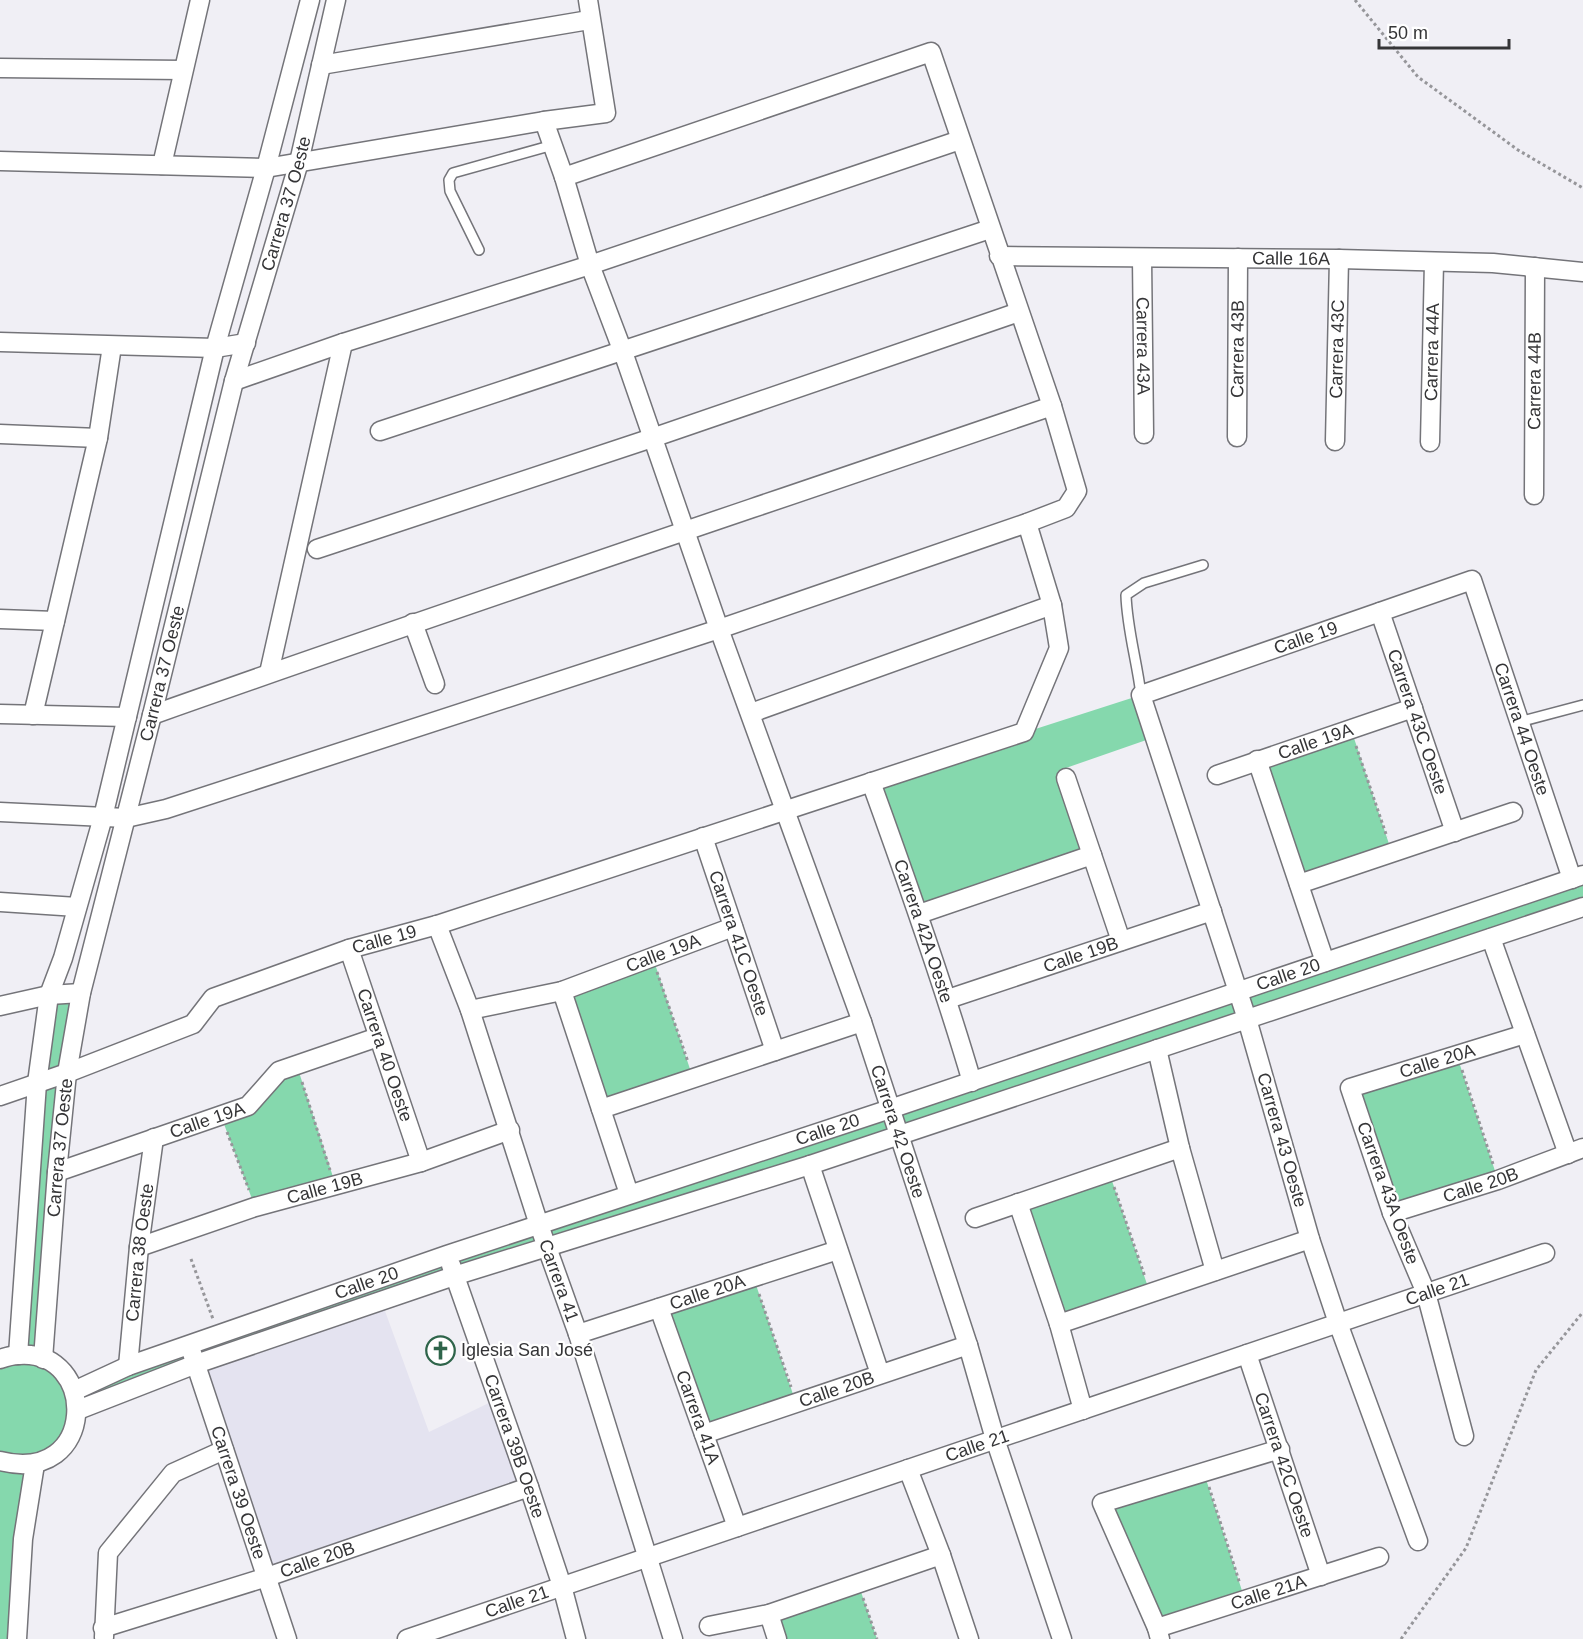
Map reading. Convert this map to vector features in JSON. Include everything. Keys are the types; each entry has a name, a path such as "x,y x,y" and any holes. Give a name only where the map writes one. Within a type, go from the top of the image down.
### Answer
{"street":[{"path":"162,165 200,0"},
{"name":"Carrera 37 Oeste","path":"9,1357 37,1083 49,995 63,958 103,817 215,348 310,0"},
{"name":"Carrera 37 Oeste","path":"43,1359 67,1073 81,993 234,381 299,162 336,0"},
{"path":"0,161 266,168 544,121 606,113 588,0"},
{"path":"321,65 590,20"},
{"path":"0,812 126,818 166,809 719,629 1028,524 1066,508 1077,491 1052,406 931,52 564,177"},
{"path":"0,69 183,70"},
{"name":"Carrera 42 Oeste","path":"544,121 564,177 590,265 862,1022 968,1345 995,1439 1062,1639"},
{"path":"234,381 343,343 590,265 960,140"},
{"path":"380,431 990,229"},
{"name":"Calle 16A","path":"999,256 1339,259 1492,263 1583,272"},
{"name":"Carrera 43A","path":"1142,258 1144,434"},
{"name":"Carrera 43B","path":"1237,437 1238,258"},
{"name":"Carrera 43C","path":"1335,441 1339,259"},
{"name":"Carrera 44A","path":"1430,442 1434,262"},
{"name":"Carrera 44B","path":"1534,495 1535,267"},
{"path":"316,549 652,438 1019,312"},
{"path":"0,342 215,348 246,343"},
{"path":"269,674 343,343"},
{"path":"33,715 98,438 112,346"},
{"path":"152,715 413,623 1052,406"},
{"path":"0,434 98,438"},
{"name":"Calle 19","path":"0,1096 194,1024 213,998 349,949 437,925 1023,732 1059,648 1052,606 1028,524"},
{"name":"Calle 19","path":"1141,695 1472,580"},
{"name":"Carrera 44 Oeste","path":"1472,580 1519,722 1577,877"},
{"path":"751,713 1052,606"},
{"name":"Carrera 43C Oeste","path":"1380,612 1455,832"},
{"path":"0,619 56,621"},
{"path":"413,623 435,684"},
{"name":"Carrera 43 Oeste","path":"1141,695 1247,1019 1310,1239 1338,1323 1418,1541"},
{"name":"Calle 19A","path":"1217,775 1413,708"},
{"path":"0,714 127,717"},
{"path":"1257,760 1325,962"},
{"path":"1066,777 1121,941"},
{"name":"Carrera 42A Oeste","path":"871,782 920,914 972,1082"},
{"path":"1299,884 1514,812"},
{"name":"Carrera 41C Oeste","path":"703,837 775,1051"},
{"path":"920,914 1092,855"},
{"name":"Calle 20","path":"74,1391 128,1366 447,1255 972,1082 1577,877"},
{"path":"0,902 76,907"},
{"name":"Calle 20","path":"78,1410 196,1364 454,1275 810,1166 1583,907"},
{"name":"Calle 19B","path":"948,999 1212,911"},
{"name":"Carrera 41","path":"437,925 470,1010 539,1224 578,1334 673,1639"},
{"name":"Calle 19A","path":"470,1010 562,991 733,927"},
{"path":"1491,938 1525,1034 1576,1151"},
{"name":"Carrera 40 Oeste","path":"349,949 421,1162"},
{"path":"562,991 629,1194"},
{"path":"0,1006 49,995 81,993"},
{"path":"601,1109 862,1022"},
{"name":"Calle 20A","path":"1350,1088 1525,1034"},
{"name":"Calle 19A","path":"57,1172 249,1106 279,1071 378,1036"},
{"path":"1157,1049 1180,1148 1215,1271"},
{"name":"Carrera 43A Oeste","path":"1350,1088 1392,1213 1426,1293 1464,1436"},
{"name":"Calle 19B","path":"139,1247 255,1207 421,1162 510,1130"},
{"name":"Carrera 38 Oeste","path":"128,1366 139,1247 154,1138"},
{"path":"975,1218 1180,1148"},
{"name":"Calle 20B","path":"1392,1213 1498,1180 1576,1151"},
{"path":"810,1166 880,1374"},
{"path":"1018,1203 1059,1324 1083,1410"},
{"path":"1059,1324 1310,1239"},
{"name":"Calle 20A","path":"578,1334 838,1250"},
{"name":"Calle 21","path":"407,1639 1545,1253"},
{"name":"Carrera 39B Oeste","path":"447,1255 529,1487 562,1586 576,1639"},
{"name":"Carrera 41A","path":"659,1308 738,1527"},
{"name":"Carrera 39 Oeste","path":"189,1345 287,1639"},
{"name":"Calle 20B","path":"704,1434 968,1345"},
{"name":"Carrera 42C Oeste","path":"1247,1354 1321,1576"},
{"path":"0,1462 18,1465 35,1464 52,1456 66,1444 74,1428 78,1410 74,1391 68,1378 58,1367 43,1359 9,1357"},
{"path":"1159,1633 1102,1503 1280,1449"},
{"path":"104,1634 108,1553 173,1473 224,1450"},
{"path":"17,1639 23,1539 35,1464"},
{"path":"908,1469 941,1555 969,1639"},
{"name":"Calle 20B","path":"104,1634 529,1487"},
{"path":"709,1626 769,1614 941,1555"},
{"name":"Calle 21A","path":"1159,1633 1245,1600 1379,1557"},
{"path":"769,1614 777,1639"}],"lane":[{"path":"479,250 450,192 448,180 453,173 553,145"},
{"path":"1141,695 1126,619 1126,595 1144,583 1203,566"},
{"path":"1519,722 1583,705"}],"path":[{"path":"1355,0 1418,77 1518,150 1583,188"},
{"path":"1351,729 1392,853"},
{"path":"653,958 693,1078"},
{"path":"1457,1056 1498,1180"},
{"path":"297,1066 336,1186"},
{"path":"221,1116 255,1207"},
{"path":"1109,1172 1150,1293"},
{"path":"191,1259 219,1334"},
{"path":"753,1276 796,1403"},
{"path":"1401,1639 1466,1548 1536,1370 1583,1312"},
{"path":"1204,1473 1245,1600"},
{"path":"858,1583 877,1639"}],"shaded area":[{"path":"381,1300 429,1432 497,1399 529,1487 267,1577 196,1364"}],"green space":[{"path":"1141,695 1155,737 1063,769 1092,855 919,914 871,782"},
{"path":"1351,729 1392,853 1299,884 1257,760"},
{"path":"1583,875 1583,907 78,1410 74,1428 35,1464 17,1639 0,1639 0,1359 18,1354 49,995 81,993 43,1358 74,1391"},
{"path":"653,958 693,1078 601,1109 562,991"},
{"path":"1457,1056 1498,1180 1392,1213 1350,1088"},
{"path":"297,1066 336,1186 255,1207 221,1116"},
{"path":"1109,1172 1150,1293 1059,1324 1018,1203"},
{"path":"753,1276 796,1403 704,1434 659,1308"},
{"path":"1204,1473 1245,1600 1157,1628 1102,1503"},
{"path":"858,1583 877,1639 777,1639 769,1614"}],"place":[{"name":"Iglesia San José","path":"440,1350"}]}
